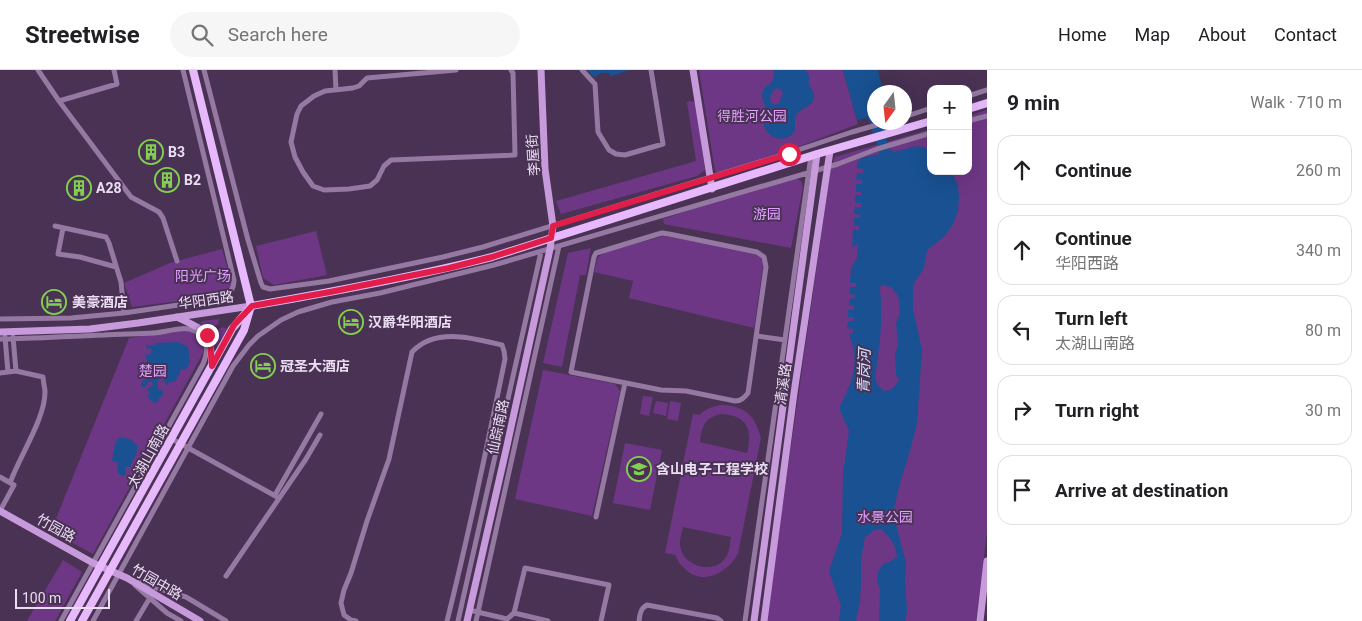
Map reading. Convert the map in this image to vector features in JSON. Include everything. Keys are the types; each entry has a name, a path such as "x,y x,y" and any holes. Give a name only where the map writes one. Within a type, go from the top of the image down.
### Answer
{"main road":[{"path":"193,70 252,306"},
{"name":"李屋街","path":"541,70 545,168 553,226 551,238"},
{"path":"692,70 712,189"},
{"path":"972,108 987,103"},
{"name":"华阳西路","path":"6,335 90,329 252,306 449,268 492,257 927,121"},
{"name":"清溪路","path":"764,621 830,151"},
{"name":"清溪路","path":"754,621 814,155"},
{"name":"仙踪南路","path":"467,621 551,238"},
{"name":"太湖山南路","path":"70,621 96,565 172,439 234,325 252,306"},
{"name":"太湖山南路","path":"82,621 244,330 252,306"},
{"path":"177,316 207,335 210,342 212,366"},
{"path":"792,335 803,336"},
{"path":"771,494 781,496"},
{"name":"竹园路","path":"0,511 96,565"},
{"path":"980,621 987,561"},
{"name":"竹园中路","path":"96,565 127,578 200,621"}],"street":[{"path":"38,70 131,196 159,212 163,218 176,261"},
{"path":"60,101 117,84 114,70"},
{"path":"0,319 71,318 124,313 219,299 232,290 234,283 183,70"},
{"path":"204,70 261,283 265,288 274,289 329,281 395,268 483,247 867,129"},
{"path":"335,70 336,90"},
{"path":"456,70 367,78 359,86 353,88 325,90 301,106 297,114 291,142 295,156 313,186 324,190 370,186 377,180 384,166 391,160 516,155 513,73 511,70"},
{"path":"582,70 595,84 598,132 609,150 616,154 625,155 663,144 651,70"},
{"path":"972,95 987,90"},
{"path":"912,114 927,109"},
{"path":"972,120 987,116"},
{"path":"93,621 233,366 241,354 258,336 281,320 298,312 332,302 424,282 541,252 811,172 927,134"},
{"path":"745,621 811,172"},
{"path":"55,226 106,237 121,282 124,313"},
{"path":"64,228 58,254 80,257 116,267"},
{"path":"665,233 758,252 764,257 766,267 757,336 748,393 746,397 739,401 686,391 661,390 571,372 596,253 655,234 665,233"},
{"path":"476,621 559,246"},
{"path":"458,621 541,252"},
{"path":"6,335 154,333 184,328 194,330 206,342 207,353 203,364 96,565 61,621"},
{"path":"6,335 16,371"},
{"path":"6,335 8,372"},
{"path":"356,621 344,615 341,604 344,590 389,459 412,352 422,344 443,336 475,338 502,344 505,359 481,476 447,621"},
{"path":"757,336 785,340"},
{"path":"0,372 16,371 43,377 45,394 36,426 10,483"},
{"path":"596,517 625,383"},
{"path":"277,497 321,414"},
{"path":"226,576 320,435"},
{"path":"172,439 277,497"},
{"path":"487,447 506,450"},
{"path":"481,476 499,479"},
{"path":"0,477 14,485 0,511"},
{"path":"469,610 508,620 514,613 525,568 609,585 601,621"},
{"path":"127,578 167,613 181,621"},
{"path":"127,578 186,597 226,621"},
{"path":"136,621 153,593"},
{"path":"635,621 639,621 641,611 647,605 717,618 721,621"},
{"path":"514,613 548,621"}],"green space":[{"name":"得胜河公园","path":"699,70 843,70 858,124 722,176 715,171"},
{"path":"687,102 694,102 696,106 705,170 697,176 561,214 556,201 696,161"},
{"name":"水景公园","path":"987,110 987,532 976,621 766,621 831,167 835,157 927,130 927,175 972,175 972,115"},
{"name":"游园","path":"788,177 801,181 803,187 791,248 664,224 663,219"},
{"path":"316,231 327,275 274,285 263,278 256,246"},
{"path":"664,236 759,255 763,266 754,328 629,298 633,281 594,272 598,257 605,252"},
{"path":"591,248 586,275 580,275 562,367 543,363 568,253"},
{"name":"阳光广场","path":"222,249 232,283 231,288 226,293 219,296 132,307 124,283 170,263"},
{"path":"219,319 218,324 208,331 200,324 202,321"},
{"path":"222,327 227,329 215,347 211,335"},
{"name":"楚园","path":"185,330 193,332 200,337 204,344 203,353 93,554 51,531 129,338"},
{"path":"543,370 615,384 620,391 592,516 515,499"},
{"path":"643,396 653,397 649,416 640,414"},
{"path":"656,401 668,403 666,416 653,413"},
{"path":"670,401 681,403 678,421 667,419"},
{"path":"718,405 737,407 743,410 756,424 761,438 738,554 721,572 706,577 691,574 683,567 675,555 665,553 693,414 699,415 709,408","holes":["721,414 737,417 746,425 749,437 747,453 700,442 707,420","683,527 731,537 729,551 717,565 709,567 693,563 682,552 680,543"]},
{"path":"625,443 662,450 650,510 613,503"},
{"path":"63,560 82,572 55,621 27,621"}],"water":[{"path":"587,70 630,70 611,76 610,74 602,73 594,77"},
{"path":"774,70 805,70 809,75 809,84 814,94 813,101 796,115 795,129 789,137 785,138 772,136 764,127 765,106 762,94 764,88 771,83","holes":["777,88 783,93 779,103 774,105 770,98"]},
{"path":"843,70 878,70 881,85 867,85 867,118 857,120"},
{"name":"青岗河","path":"872,130 885,130 889,148 894,152 916,146 927,148 927,175 953,175 958,185 958,212 952,226 944,237 927,250 924,268 913,285 913,309 922,350 917,423 893,513 906,563 907,612 905,621 879,621 880,589 877,581 878,572 883,564 897,557 892,542 881,529 875,530 865,537 861,560 860,600 856,621 839,621 841,606 829,571 842,533 843,474 849,431 839,408 853,374 855,359 849,333 853,333 853,329 847,328 848,321 854,321 854,317 848,317 848,310 854,310 854,306 849,305 849,299 855,298 855,295 849,294 850,287 856,287 856,283 850,283 851,268 857,258 858,243 852,248 853,229 859,230 859,226 854,225 854,218 860,218 860,215 854,214 855,207 861,207 861,203 855,203 855,195 861,195 861,192 856,191 856,184 862,184 862,180 856,180 857,173 863,173 863,169 857,168 857,162 862,158 879,154","holes":["884,285 892,288 898,296 900,307 896,323 898,347 895,353 896,375 899,379 893,388 884,391 875,379 881,325 879,287"]},
{"path":"178,342 188,347 190,362 186,369 180,370 180,374 174,382 169,382 168,385 165,384 164,378 158,381 158,389 163,392 162,397 159,397 158,402 153,403 147,396 150,394 147,389 153,385 152,382 148,382 145,387 141,387 142,381 145,380 145,374 142,374 139,369 142,371 145,369 147,360 145,354 150,355 152,349 146,347 156,343"},
{"path":"119,437 130,439 137,445 137,452 130,467 125,467 126,475 122,476 118,473 117,462 112,461 115,444"}],"place":[{"name":"B3","path":"151,152"},
{"name":"B2","path":"167,180"},
{"name":"A28","path":"79,188"},
{"name":"美豪酒店","path":"54,302"},
{"name":"汉爵华阳酒店","path":"351,322"},
{"name":"冠圣大酒店","path":"263,366"},
{"name":"含山电子工程学校","path":"639,469"}],"route":[{"path":"207,335 210,342 212,366 234,325 252,306 449,268 492,257 551,238 553,226 789,154"}]}
